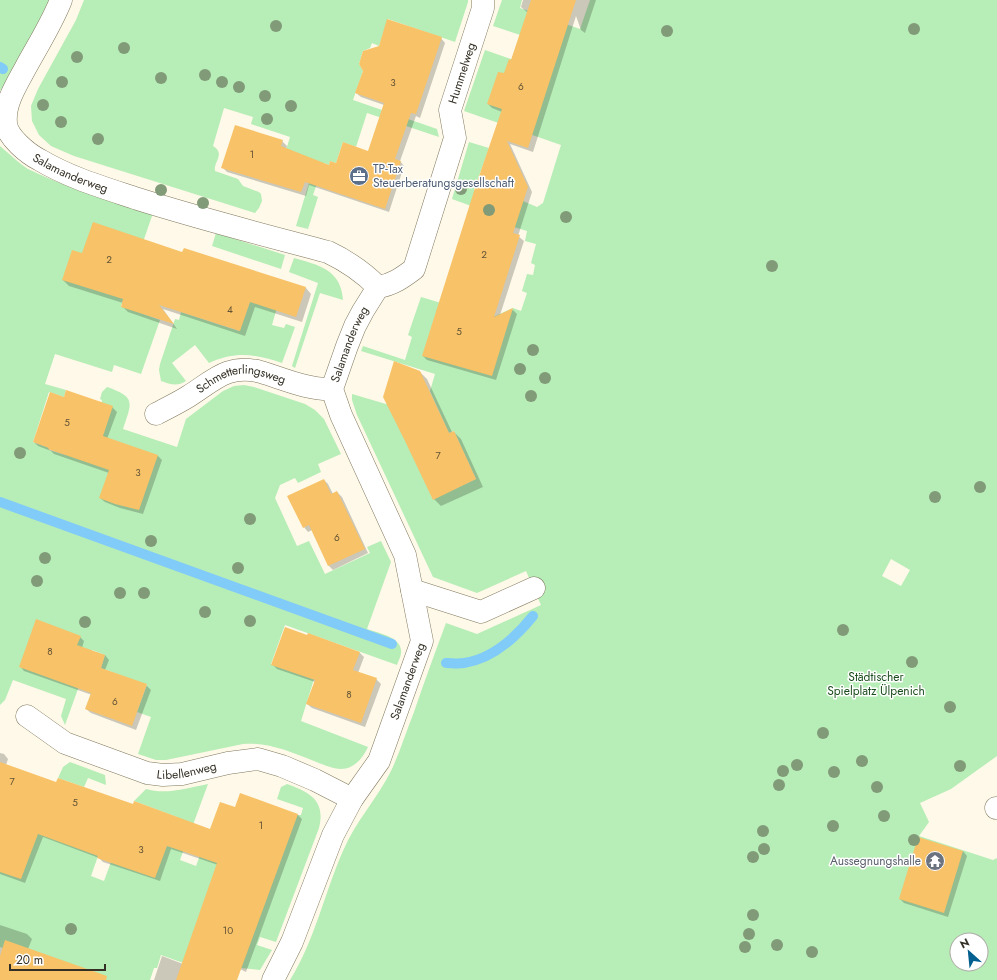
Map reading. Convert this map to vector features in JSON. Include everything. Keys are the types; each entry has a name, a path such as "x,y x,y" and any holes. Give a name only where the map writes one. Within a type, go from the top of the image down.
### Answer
{"street":[{"name":"Salamanderweg","path":"61,0 8,104 6,124 8,129 13,137 27,151 38,160 56,169 110,190 166,208 328,252 351,264 367,276 378,287 363,310 355,326 332,389 341,415 406,555 422,641 379,761 352,799 333,835 292,942 273,980"},
{"name":"Hummelweg","path":"378,287 387,286 414,269 454,138 450,110 483,8 483,0"},
{"name":"Schmetterlingsweg","path":"156,414 189,396 215,378 239,369 259,371 320,390 332,389"},
{"path":"412,590 482,612 534,588"},
{"name":"Libellenweg","path":"27,716 65,743 147,773 164,775 182,774 228,763 258,760 282,766 315,780 352,799"}],"green space":[{"path":"0,0 49,0 26,47 0,91"},
{"path":"84,0 468,0 468,2 455,42 388,19 379,46 372,43 370,48 363,51 359,64 363,71 353,100 437,129 439,137 367,113 356,147 343,142 336,163 330,161 329,165 324,163 313,195 318,197 308,229 296,226 312,173 282,163 290,137 251,124 253,117 224,108 213,146 219,152 215,171 238,179 243,186 261,194 262,201 255,213 74,156 51,146 39,135 32,121 31,106 38,89 76,20"},
{"name":"Städtischer Spielplatz Ülpenich","path":"502,0 522,0 520,8 580,29 590,0 997,0 997,756 951,789 920,803 929,822 919,836 993,860 997,858 997,980 290,980 299,965 313,933 336,867 348,840 391,771 446,623 477,634 541,605 526,571 477,593 433,577 357,415 352,400 352,394 403,409 403,435 433,499 476,479 454,431 449,433 430,391 435,374 361,351 363,346 405,360 412,337 408,335 421,297 491,318 513,308 521,311 527,293 522,291 527,274 533,275 535,265 531,263 536,244 525,241 527,231 472,214 474,207 452,199 469,142 489,148 474,190 517,205 523,201 537,207 543,203 561,145 464,111 485,50 551,73 560,48 493,26","holes":["891,559 910,570 901,586 882,576"]},
{"path":"0,146 25,167 43,176 90,194 153,213 121,306 160,320 141,374 114,365 112,372 55,354 45,384 66,390 64,397 49,392 33,442 49,448 49,450 66,455 100,409 102,392 107,387 123,394 129,402 130,406 123,429 177,447 186,419 223,391 234,386 244,385 254,387 305,404 315,410 324,419 341,454 318,464 321,472 298,483 295,478 280,485 275,498 297,546 309,541 325,574 370,553 367,547 381,541 391,562 367,629 394,639 401,648 401,654 397,665 285,625 271,664 314,679 301,721 368,747 361,759 354,765 346,769 334,768 279,748 252,744 243,744 166,760 156,760 138,754 151,717 137,712 147,685 101,668 105,655 92,650 65,725 61,716 66,699 13,680 5,700 0,705"},
{"path":"216,233 285,255 281,269 212,246"},
{"path":"294,258 320,266 333,275 338,281 343,300 320,293 295,368 292,366 318,283 289,272"},
{"path":"252,296 278,304 272,325 284,328 286,324 295,327 282,363 254,356 237,355 209,363 195,345 172,363 186,381 183,383 170,384 161,381 159,370 160,364 175,319 179,320 181,312 239,331"},
{"path":"70,762 105,775 106,785 88,778 84,787 58,778 63,767"},
{"path":"208,784 180,860 196,866 203,847 276,873 297,815 301,815 303,808 277,799 281,787 287,784 309,794 314,798 320,810 321,818 319,828 276,942 260,937 257,945 272,950 260,970 241,968 197,968 161,955 157,968 154,968 150,980 88,980 0,947 0,840 21,789 98,856 91,876 104,881 111,862 177,817 134,801 146,789 154,791 169,791"}],"building":[{"path":"531,0 576,0 528,148 507,141 528,187 513,233 520,235 494,317 513,308 492,376 422,356 475,188 502,109 487,104 498,72 504,73 509,59 511,60"},
{"path":"387,19 442,37 416,114 411,113 395,159 401,161 385,209 305,182 301,192 221,168 235,125 283,140 281,146 329,165 330,161 336,163 343,142 368,151 384,103 355,93 363,71 359,64 363,51 379,46"},
{"path":"93,222 182,252 184,248 306,287 296,317 250,302 240,331 159,305 174,324 121,307 123,299 62,280 72,250 82,253"},
{"path":"394,361 420,371 449,433 454,431 476,479 433,500 383,397"},
{"path":"66,390 113,406 103,436 158,455 139,510 99,498 109,470 48,449 49,448 33,442 50,392 64,397"},
{"path":"324,479 331,494 337,491 365,549 328,566 309,525 303,528 287,496"},
{"path":"36,619 81,636 77,645 105,655 101,668 147,684 132,726 85,709 91,693 19,667"},
{"path":"285,627 307,635 308,633 360,652 353,670 377,678 361,723 306,704 315,680 271,665"},
{"path":"0,762 56,782 58,778 133,804 134,801 210,829 220,802 235,807 240,793 298,814 237,980 176,980 217,863 167,846 155,878 97,858 98,856 38,834 21,879 0,872"},
{"name":"Aussegnungshalle","path":"918,837 963,851 944,913 899,899"},
{"path":"5,940 107,976 106,980 0,980 0,956"}],"waterway":[{"path":"0,502 392,644"},
{"path":"446,663 474,661 494,652 519,632 533,616"}],"place":[{"name":"TP-Tax Steuerberatungsgesellschaft","path":"359,176"},
{"name":"Aussegnungshalle","path":"935,861"}]}
